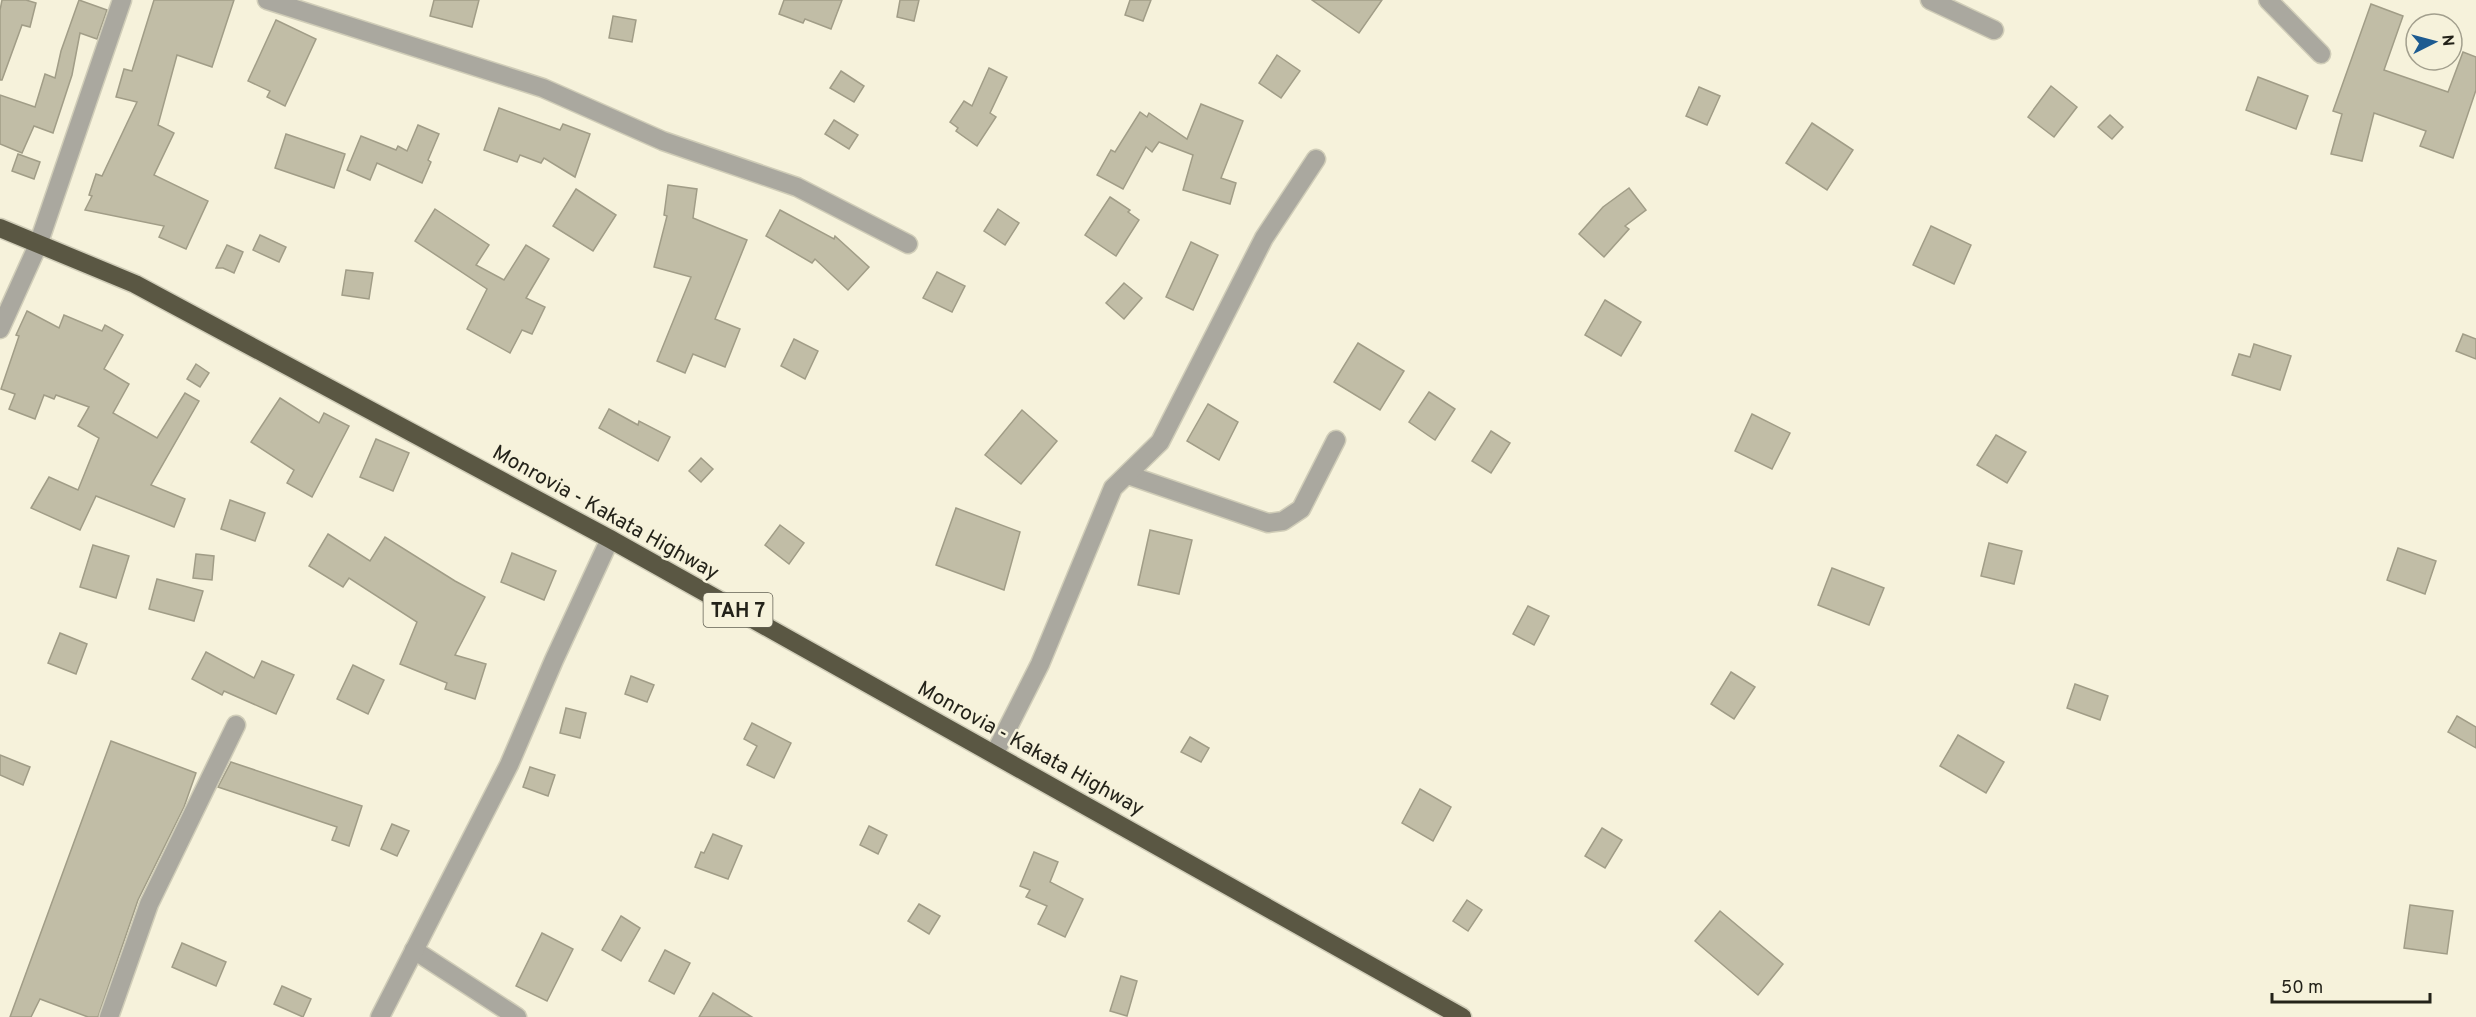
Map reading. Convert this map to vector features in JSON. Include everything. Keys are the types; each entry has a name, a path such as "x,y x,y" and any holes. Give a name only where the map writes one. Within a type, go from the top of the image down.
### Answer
{"highway":[{"name":"Monrovia - Kakata Highway","path":"0,228 135,284 610,539 1462,1017"}],"street":[{"path":"0,329 38,245 122,0"},
{"path":"267,0 543,88 663,141 797,187 908,244"},
{"path":"1930,0 1994,30"},
{"path":"2268,0 2321,54"},
{"path":"995,753 1040,664 1113,488 1160,442 1264,238 1317,159"},
{"path":"1128,475 1268,523 1283,521 1301,509 1336,440"},
{"path":"380,1017 509,765 610,539"},
{"path":"109,1017 149,904 236,724"},
{"path":"414,950 517,1017"}],"building":[{"path":"2,0 26,0 36,3 30,27 22,25 2,80 0,80 0,10"},
{"path":"79,0 107,10 97,39 80,33 72,75 53,133 34,126 22,153 0,144 0,95 35,107 45,74 55,78 61,51"},
{"path":"154,0 234,0 212,67 177,55 158,125 174,133 154,175 208,201 186,249 159,237 164,226 85,210 92,196 89,195 96,174 102,176 137,102 116,97 124,69 132,71"},
{"path":"434,0 479,0 472,27 430,16"},
{"path":"784,0 842,0 831,29 805,19 803,23 779,14"},
{"path":"900,0 919,0 914,21 897,17"},
{"path":"1130,0 1151,0 1143,21 1125,15"},
{"path":"1312,0 1382,0 1359,33"},
{"path":"2371,4 2403,16 2384,70 2448,92 2456,72 2464,72 2464,52 2476,57 2476,90 2453,158 2420,146 2426,131 2374,113 2362,161 2331,154 2342,114 2333,111"},
{"path":"613,16 636,20 632,42 609,38"},
{"path":"276,20 316,39 285,106 267,97 270,91 248,81"},
{"path":"1277,55 1300,71 1281,98 1259,83"},
{"path":"989,68 1007,77 990,113 996,117 977,146 956,131 958,128 950,122 964,101 972,106"},
{"path":"841,71 864,86 854,102 830,88"},
{"path":"2258,77 2308,96 2296,129 2246,110"},
{"path":"2051,86 2077,107 2054,137 2028,117"},
{"path":"1699,87 1720,96 1707,125 1686,116"},
{"path":"1201,104 1243,121 1221,178 1236,183 1230,204 1183,190 1193,155 1159,142 1152,152 1146,147 1123,189 1097,175 1111,150 1115,152 1140,112 1147,117 1149,113 1187,139"},
{"path":"499,108 560,130 563,124 590,134 575,177 544,158 541,163 520,155 517,162 484,150"},
{"path":"2110,115 2123,127 2112,139 2098,127"},
{"path":"834,120 858,135 849,149 825,134"},
{"path":"1812,123 1853,150 1827,190 1786,163"},
{"path":"418,125 439,134 428,160 431,162 422,183 377,163 370,180 347,170 361,136 396,150 398,146 407,151"},
{"path":"286,134 345,154 334,188 275,168"},
{"path":"18,154 40,162 34,179 12,171"},
{"path":"668,185 697,189 693,218 747,240 715,319 740,329 725,367 693,354 685,373 657,361 691,277 654,267 667,216 664,215"},
{"path":"1629,188 1646,210 1625,226 1629,229 1604,257 1579,234 1603,207"},
{"path":"576,189 616,215 593,251 553,226"},
{"path":"1110,197 1130,210 1128,212 1139,220 1116,256 1085,235"},
{"path":"435,209 489,245 476,265 504,280 526,245 549,259 526,298 545,307 532,334 522,330 510,353 467,329 487,289 415,241"},
{"path":"998,209 1019,223 1005,245 984,231"},
{"path":"780,210 834,239 835,236 869,267 848,290 815,259 812,263 766,236"},
{"path":"1931,226 1971,245 1954,284 1913,265"},
{"path":"260,235 286,247 279,262 253,250"},
{"path":"1191,242 1218,255 1193,310 1166,297"},
{"path":"227,245 243,252 234,273 223,268 216,268"},
{"path":"346,270 373,273 369,299 342,295"},
{"path":"937,272 965,286 952,312 923,298"},
{"path":"1124,283 1142,298 1124,319 1106,303"},
{"path":"1605,300 1641,322 1621,356 1585,335"},
{"path":"27,311 59,328 64,315 102,331 105,325 123,335 104,369 129,384 113,413 157,438 185,393 199,401 151,485 185,499 174,527 96,496 80,530 31,508 49,477 78,490 99,438 78,426 89,407 56,395 54,399 44,395 35,419 9,409 15,394 1,389 19,336 16,335"},
{"path":"2463,334 2476,339 2476,359 2456,351"},
{"path":"794,339 818,351 805,379 781,366"},
{"path":"1358,343 1404,371 1380,410 1334,382"},
{"path":"2254,344 2291,356 2280,390 2232,375 2239,354 2250,357"},
{"path":"196,364 209,373 200,387 187,379"},
{"path":"1429,392 1455,409 1435,440 1409,422"},
{"path":"280,398 319,423 324,413 349,426 312,497 287,483 294,470 251,442"},
{"path":"1208,404 1238,422 1219,460 1187,441"},
{"path":"609,409 638,425 639,421 670,437 658,461 599,428"},
{"path":"1022,410 1057,441 1021,484 985,455"},
{"path":"1752,414 1790,433 1772,469 1735,451"},
{"path":"1491,431 1510,443 1491,473 1472,461"},
{"path":"1996,435 2026,452 2007,483 1977,465"},
{"path":"376,439 409,453 393,491 360,477"},
{"path":"701,458 713,469 701,482 689,471"},
{"path":"230,500 265,513 255,541 221,529"},
{"path":"956,508 1020,532 1004,590 936,565"},
{"path":"780,525 804,543 789,564 765,545"},
{"path":"1150,530 1192,540 1179,594 1138,585"},
{"path":"328,534 370,561 385,537 485,597 455,655 486,664 475,699 445,689 447,683 400,664 417,622 349,578 343,587 309,566"},
{"path":"1989,543 2022,551 2014,584 1981,576"},
{"path":"93,545 129,556 116,598 80,587"},
{"path":"2398,548 2436,561 2425,594 2387,580"},
{"path":"512,553 556,571 544,600 501,582"},
{"path":"196,554 214,556 212,580 193,578"},
{"path":"1832,568 1884,588 1869,625 1818,605"},
{"path":"157,579 203,591 194,621 149,609"},
{"path":"1528,606 1549,616 1534,645 1513,634"},
{"path":"60,633 87,644 76,674 48,663"},
{"path":"206,652 254,678 262,661 294,675 276,714 224,691 222,695 192,679"},
{"path":"353,665 384,680 368,714 337,699"},
{"path":"1731,672 1755,687 1734,719 1711,704"},
{"path":"631,676 654,685 647,702 625,694"},
{"path":"2075,684 2108,696 2100,720 2067,708"},
{"path":"566,708 586,713 580,738 560,733"},
{"path":"2457,716 2476,727 2476,748 2448,732"},
{"path":"752,723 791,743 774,778 747,765 757,746 744,739"},
{"path":"1958,735 2004,762 1986,793 1940,766"},
{"path":"1190,737 1209,748 1201,762 1181,752"},
{"path":"111,741 196,773 184,807 138,900 98,1017 88,1017 40,999 31,1017 10,1017"},
{"path":"0,755 30,767 23,785 0,775"},
{"path":"231,762 362,806 349,846 332,840 337,827 218,787"},
{"path":"530,767 555,775 548,796 523,787"},
{"path":"1420,789 1451,807 1433,841 1402,823"},
{"path":"392,824 409,831 397,856 381,849"},
{"path":"869,826 887,835 878,854 860,845"},
{"path":"1602,828 1622,840 1605,868 1585,856"},
{"path":"713,834 742,846 728,879 695,867 701,852 704,853"},
{"path":"1034,852 1058,862 1050,882 1083,899 1065,937 1038,924 1047,906 1026,897 1030,890 1020,886"},
{"path":"1467,900 1482,910 1468,931 1453,921"},
{"path":"919,904 940,916 929,934 908,921"},
{"path":"2410,905 2453,911 2447,954 2404,948"},
{"path":"1720,911 1783,964 1758,995 1695,941"},
{"path":"621,916 640,928 621,961 602,950"},
{"path":"542,933 573,949 547,1001 516,986"},
{"path":"182,943 226,962 216,986 172,967"},
{"path":"665,950 690,963 674,994 649,981"},
{"path":"1121,976 1137,981 1127,1016 1110,1011"},
{"path":"282,986 311,999 303,1017 274,1004"},
{"path":"713,993 752,1017 699,1017"}]}
